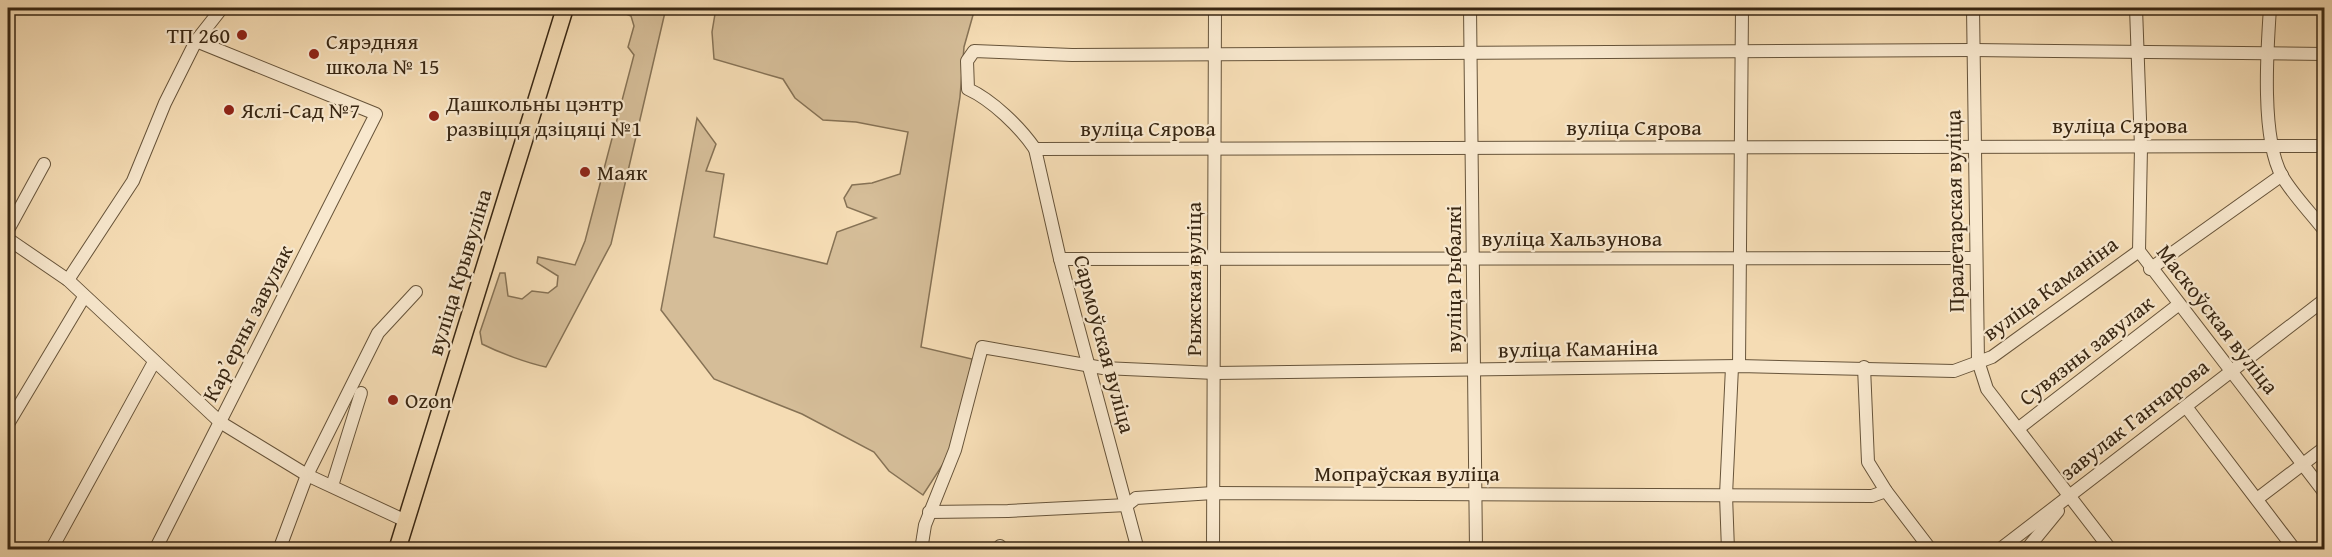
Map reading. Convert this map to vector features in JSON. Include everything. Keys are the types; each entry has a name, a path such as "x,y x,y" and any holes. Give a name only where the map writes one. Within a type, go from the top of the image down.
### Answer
{"main road":[{"name":"вуліца Крывуліна","path":"397,549 565,8"}],"street":[{"path":"68,280 133,181 165,103 196,41 222,8"},
{"name":"Рыжская вуліца","path":"1213,549 1215,8"},
{"name":"вуліца Рыбалкі","path":"1470,8 1476,549"},
{"path":"1728,549 1726,495 1736,367 1741,259 1742,8"},
{"name":"Пралетарская вуліца","path":"1973,8 1978,361 1987,389 2110,549"},
{"name":"Маскоўская вуліца","path":"2136,8 2141,147 2139,251 2150,269 2325,492"},
{"path":"2270,8 2267,54 2271,146 2282,175 2325,230"},
{"name":"Карʼерны завулак","path":"155,549 376,114 196,41"},
{"path":"1035,149 1025,135 978,93 968,89 967,61 974,51 1072,55 1973,50 2136,50 2325,54"},
{"name":"вуліца Сярова","path":"1035,149 2325,146"},
{"name":"Сармоўская вуліца","path":"1035,149 1060,259 1138,549"},
{"path":"8,230 44,164"},
{"name":"вуліца Каманіна","path":"2150,269 2282,175"},
{"path":"8,239 68,280 220,422 307,475 406,520"},
{"name":"вуліца Каманіна","path":"929,512 955,450 982,347 1103,368 1215,373 1736,367 1864,367 1954,371 1992,357 2139,251"},
{"name":"вуліца Хальзунова","path":"1060,259 1976,258"},
{"path":"279,549 307,475 378,333 416,292"},
{"path":"8,424 84,297"},
{"name":"завулак Ганчарова","path":"1999,549 2187,408 2231,370 2325,300"},
{"name":"Сувязны завулак","path":"2019,428 2178,305"},
{"path":"51,549 154,362"},
{"path":"1864,367 1868,462 1886,491 1931,549"},
{"path":"332,486 361,393"},
{"path":"2187,408 2295,549"},
{"path":"2257,499 2325,448"},
{"name":"Мопраўская вуліца","path":"929,512 1127,505 1136,498 1213,493 1872,496 1886,491"},
{"path":"2026,549 2070,496"},
{"path":"921,549 929,512"}],"shaded area":[{"path":"612,8 666,8 611,244 546,367 482,344 480,332 500,273 505,273 508,296 522,299 532,291 548,293 557,286 558,276 537,263 538,257 575,265 585,241 634,55 628,47 634,26 631,16"},
{"path":"716,8 975,8 964,47 960,97 921,347 972,359 958,441 923,495 889,471 874,452 802,414 714,379 661,310 697,118 716,144 706,171 724,174 714,237 827,264 837,232 876,218 847,207 844,198 852,185 872,183 900,174 908,132 856,122 823,120 795,98 783,79 714,59 712,32"}],"place":[{"name":"ТП 260","path":"242,35"},
{"name":"Сярэдняя школа № 15","path":"314,54"},
{"name":"Яслі-Сад №7","path":"229,110"},
{"name":"Дашкольны цэнтр развіцця дзіцяці №1","path":"434,116"},
{"name":"Маяк","path":"585,172"},
{"name":"Ozon","path":"393,400"}]}
